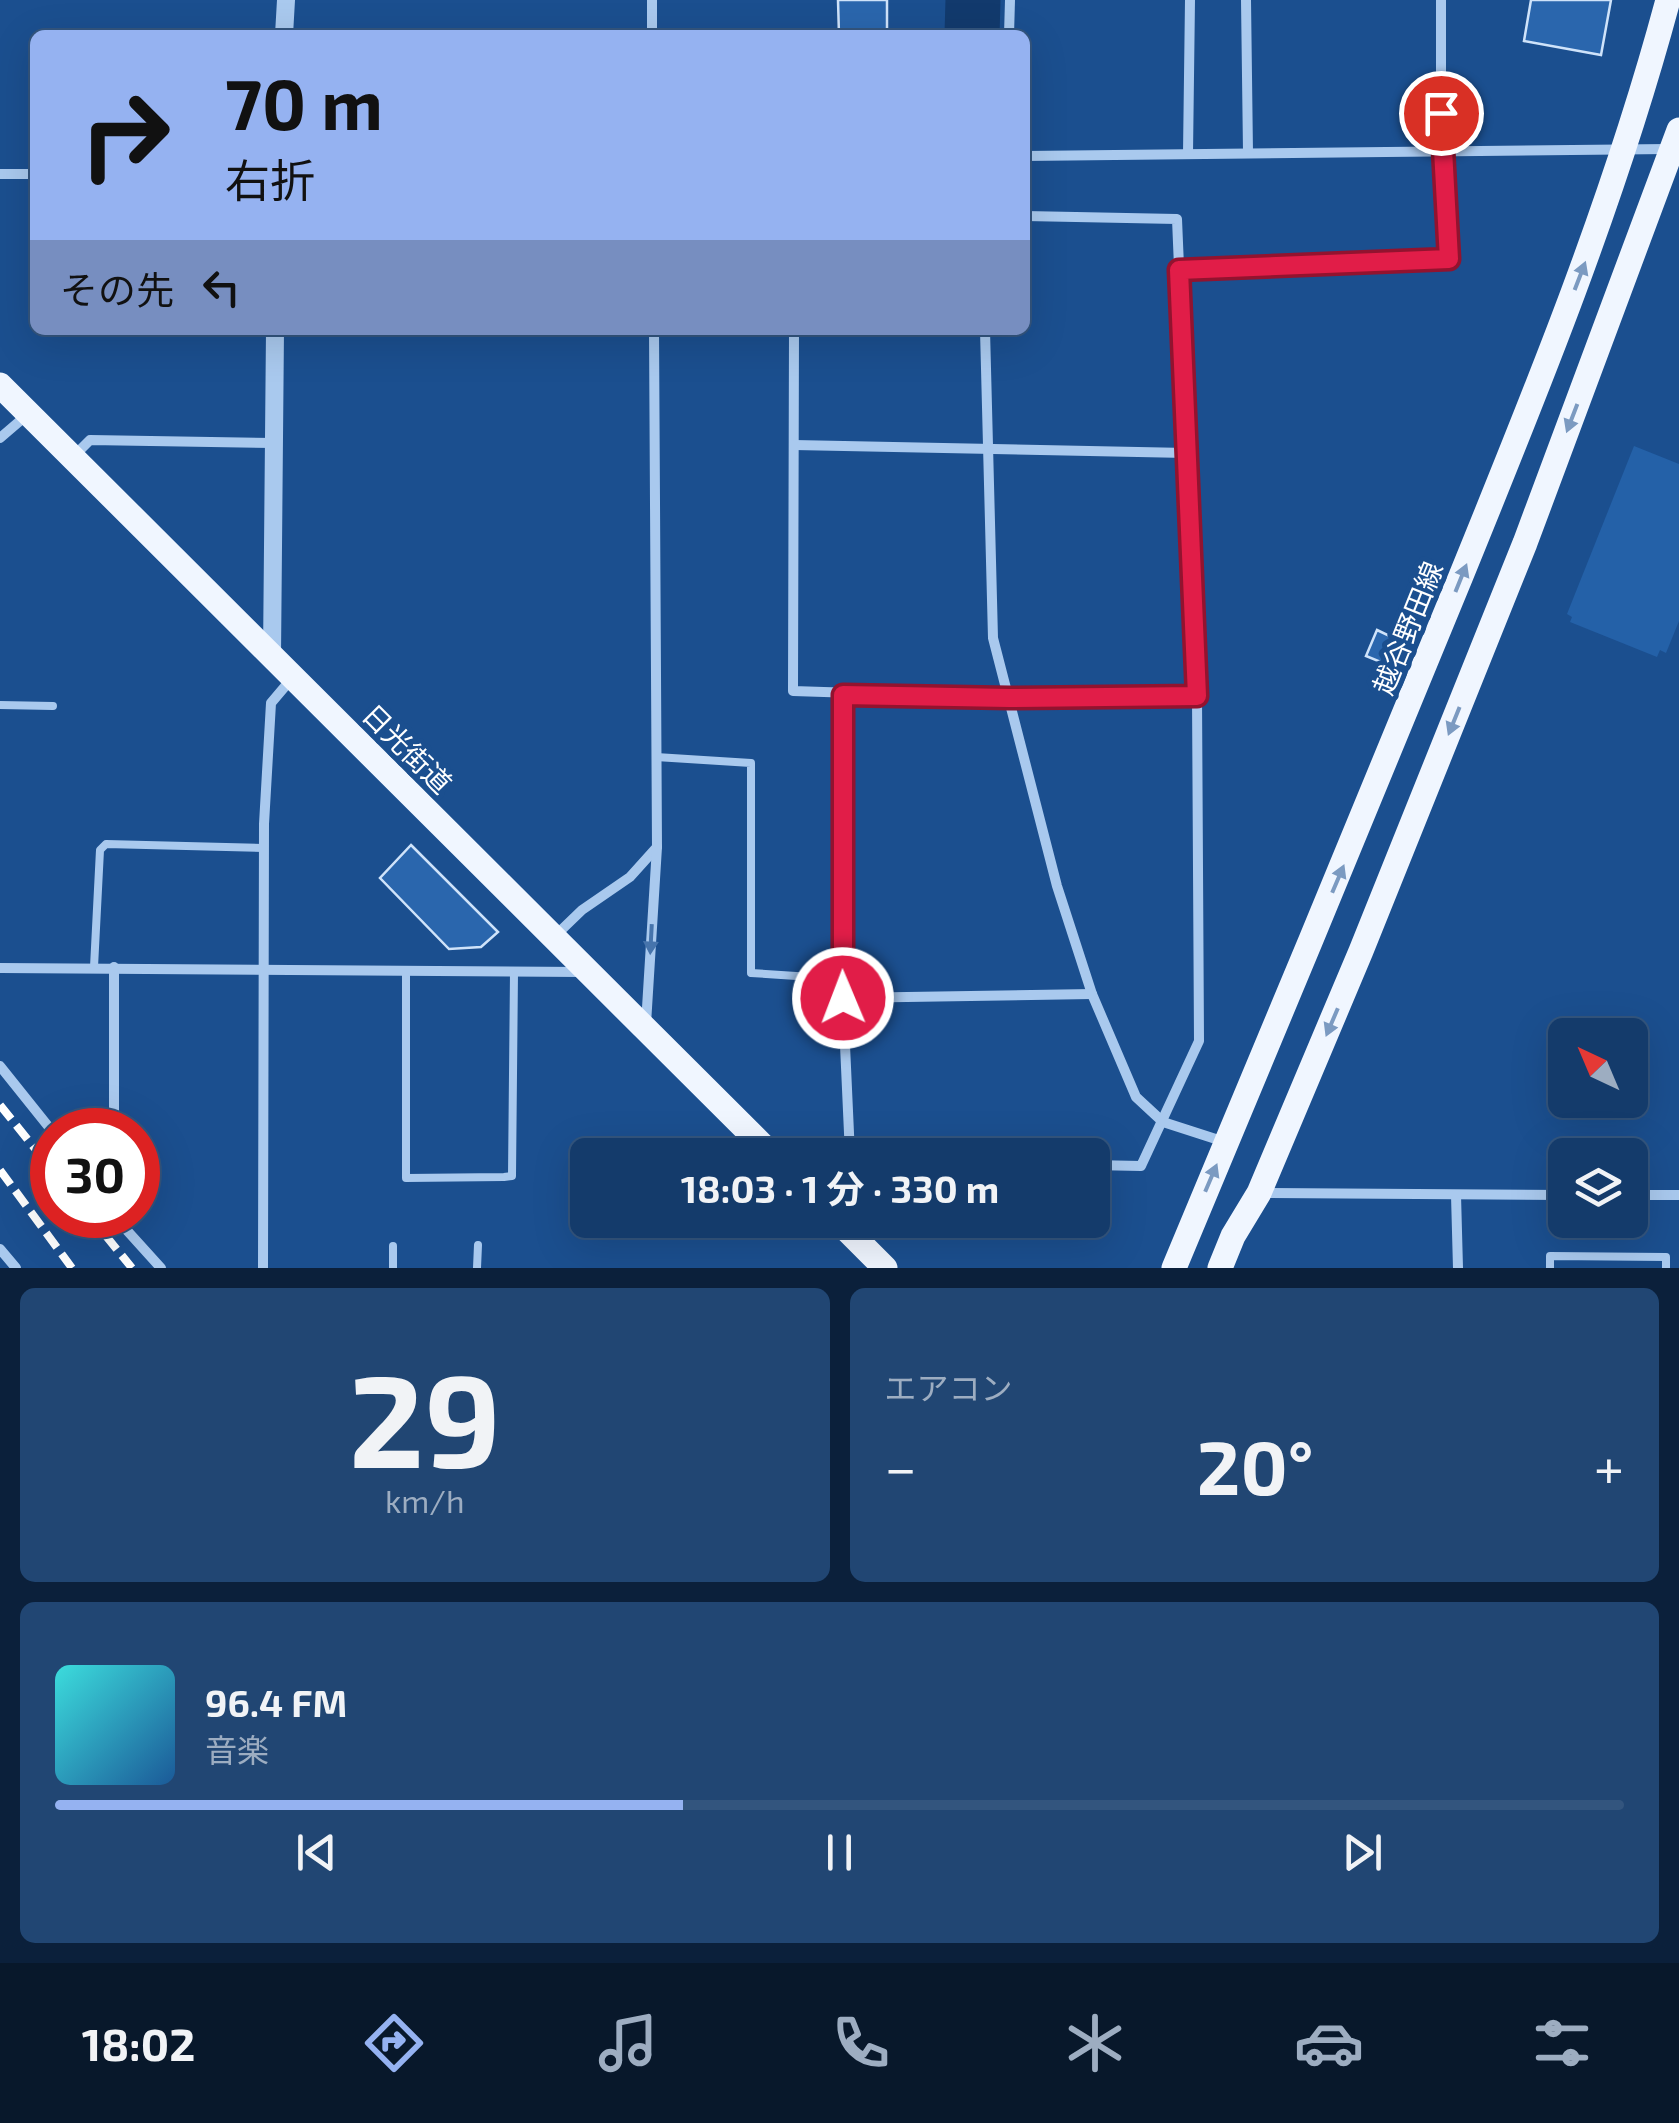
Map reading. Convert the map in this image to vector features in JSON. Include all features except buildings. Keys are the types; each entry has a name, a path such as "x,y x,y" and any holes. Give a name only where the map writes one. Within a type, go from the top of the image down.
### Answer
{"main road":[{"name":"越谷野田線","path":"1174,1268 1346,860 1523,424 1625,151 1668,0"},
{"path":"1220,1268 1233,1236 1260,1193 1362,951 1525,543 1677,143"},
{"name":"日光街道","path":"0,385 755,1138"},
{"path":"855,1238 885,1268"}],"street":[{"path":"284,30 286,0"},
{"path":"652,0 652,30"},
{"path":"1009,30 1010,0"},
{"path":"1188,154 1190,0"},
{"path":"1246,0 1248,152"},
{"path":"1179,270 1449,259 1441,151 1441,0"},
{"path":"1030,156 1625,151 1677,143"},
{"path":"0,174 30,174"},
{"path":"1030,216 1178,219 1197,696 1198,1041 1141,1166 1110,1165"},
{"path":"272,656 276,335"},
{"path":"646,1030 657,847 654,335"},
{"path":"794,335 794,692 1009,698 1197,696"},
{"path":"986,335 993,638 1057,886 1092,994 1136,1098 1163,1122 1226,1142"},
{"path":"0,438 28,413"},
{"path":"74,457 90,440 274,443"},
{"path":"794,445 1187,453"},
{"path":"263,1268 263,848 272,703 293,676"},
{"path":"843,695 842,979 849,1138"},
{"path":"554,938 582,910 630,877 657,847"},
{"path":"114,967 114,1108"},
{"path":"0,968 587,972"},
{"path":"843,998 1092,994"},
{"path":"0,1066 34,1108"},
{"path":"1260,1193 1548,1195"},
{"path":"1648,1195 1679,1195"},
{"path":"1456,1196 1458,1268"},
{"path":"134,1238 161,1268"},
{"path":"0,1249 16,1268"}],"lane":[{"path":"0,705 53,706"},
{"path":"656,756 751,762 751,972 842,979"},
{"path":"94,967 100,850 106,844 263,848"},
{"path":"406,973 406,1178 512,1176 514,972"},
{"path":"477,1268 478,1244"},
{"path":"393,1246 393,1268"},
{"path":"1550,1268 1550,1256 1666,1257 1666,1268"}],"shaded area":[{"path":"1634,446 1679,464 1679,621 1666,653 1660,650 1657,657 1570,622 1572,617 1567,614"}],"waterway":[{"path":"972,30 973,0"}],"railway":[{"path":"0,1105 30,1142"},
{"path":"0,1170 72,1268"},
{"path":"108,1238 132,1268"}],"route":[{"path":"843,998 843,695 1197,696 1179,270 1449,259 1441,113"}]}
